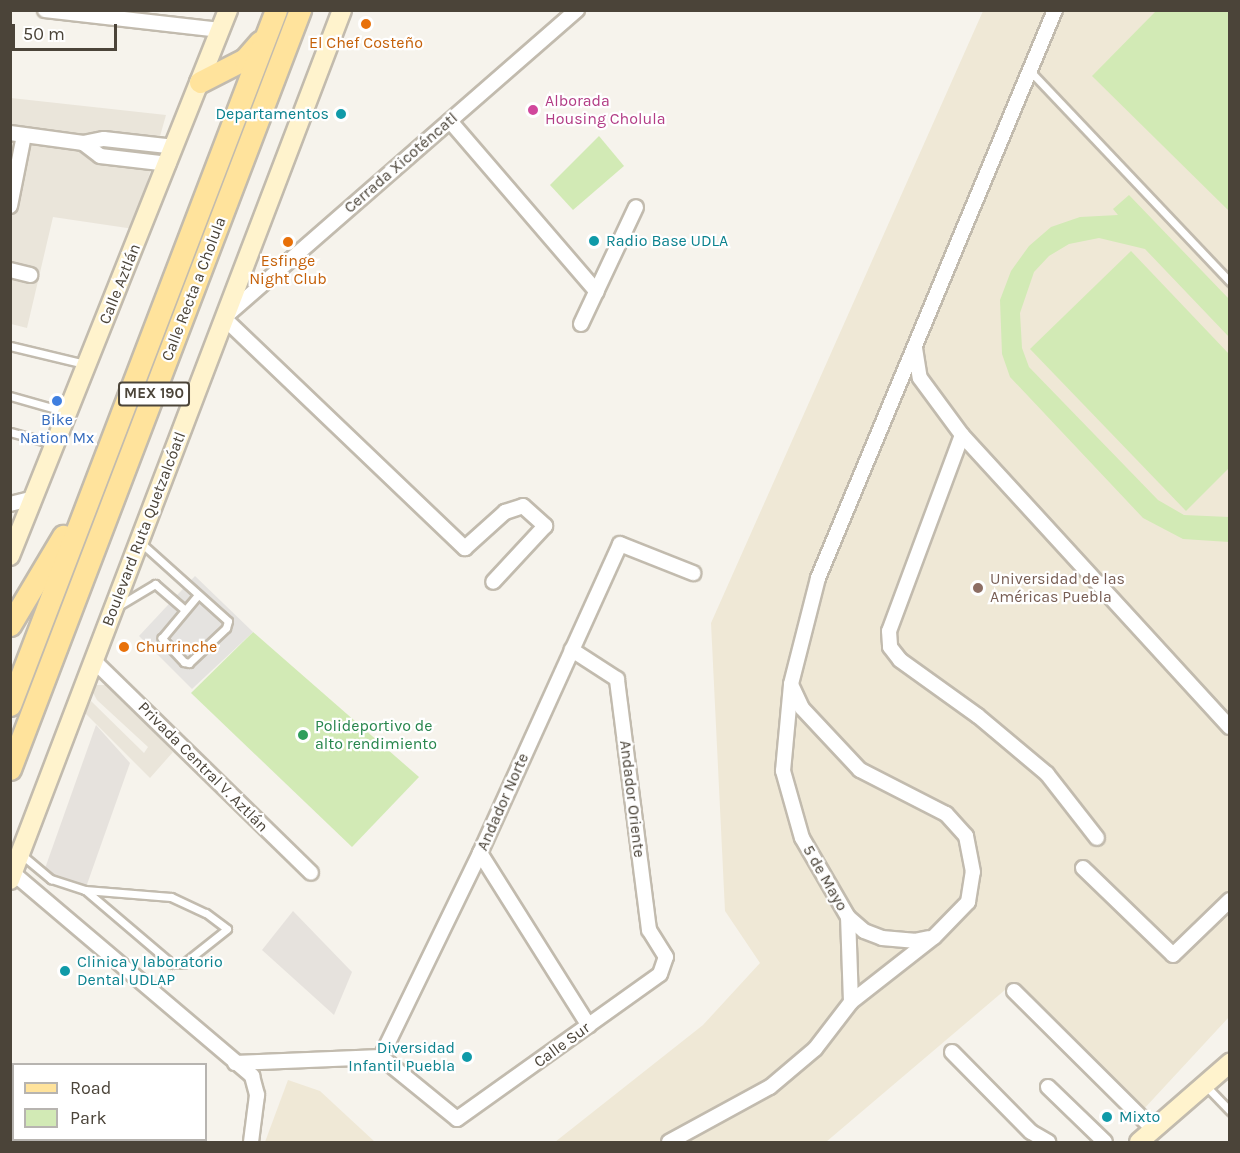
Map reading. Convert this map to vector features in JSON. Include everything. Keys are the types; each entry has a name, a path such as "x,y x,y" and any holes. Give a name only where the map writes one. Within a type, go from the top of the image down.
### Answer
{"main road":[{"name":"Calle Aztlán","path":"10,556 169,164 228,10"},
{"name":"MEX 190","path":"10,705 276,10"},
{"name":"Calle Recta a Cholula","path":"10,769 300,10"},
{"name":"Boulevard Ruta Quetzalcóatl","path":"12,876 342,10"},
{"path":"200,82 245,59 267,35"},
{"path":"10,625 64,534 81,519"},
{"path":"1139,1143 1230,1063"}],"street":[{"path":"45,10 220,30"},
{"name":"Cerrada Xicoténcatl","path":"225,318 577,10"},
{"name":"5 de Mayo","path":"851,1002 848,917 802,838 783,771 791,684 819,578 889,403 915,348 1055,10"},
{"path":"450,121 597,292"},
{"path":"10,206 17,134 83,143 104,139 175,147"},
{"path":"83,143 100,156 169,164"},
{"path":"581,324 636,207"},
{"path":"10,270 30,275"},
{"path":"225,318 465,548 505,512 523,506 545,526 493,582"},
{"path":"915,348 920,378 962,435 1230,727"},
{"path":"962,435 888,631 890,647 900,660 978,716 1047,774 1096,838"},
{"path":"10,504 34,498"},
{"name":"Andador Norte","path":"381,1057 480,853 620,544 693,573"},
{"name":"Andador Oriente","path":"572,650 617,679 649,930 666,957 665,967"},
{"name":"Privada Central V. Aztlán","path":"94,662 311,873"},
{"path":"669,1143 770,1087 815,1050 851,1002 934,937 968,902 973,872 966,836 946,814 860,770 802,708 791,684"},
{"path":"480,853 590,1026"},
{"path":"1083,868 1173,956 1230,900"},
{"path":"12,876 252,1076 257,1095 251,1143"},
{"path":"848,917 864,932 882,938 914,941 934,937"},
{"name":"Calle Sur","path":"381,1057 457,1119 590,1026 665,967"},
{"path":"1014,991 1153,1129"},
{"path":"952,1052 1031,1132 1048,1143"},
{"path":"235,1064 381,1057"},
{"path":"1048,1087 1105,1143"}],"lane":[{"path":"1030,71 1230,282"},
{"path":"10,346 87,364"},
{"path":"10,396 69,413"},
{"path":"10,432 56,445"},
{"path":"140,542 198,595 229,624 189,663 183,662 162,638 198,595"},
{"path":"114,609 155,584 184,609"},
{"path":"20,854 51,879 86,890 171,897 206,913 227,929 183,964 172,964 86,890"},
{"path":"1204,1084 1230,1111"}],"shaded area":[{"name":"Universidad de las Américas Puebla","path":"983,11 1229,11 1229,1017 1142,1111 1012,984 826,1142 555,1142 703,1025 760,963 725,911 711,623"},
{"path":"11,98 166,115 134,229 53,217 27,328 11,324"},
{"path":"195,576 253,632 192,689 139,636"},
{"path":"94,685 105,685 173,752 150,778 85,713 91,701 144,753 148,747 97,700 92,691"},
{"path":"96,725 130,763 85,890 43,874"},
{"path":"293,911 352,972 334,1015 262,950"},
{"path":"288,1080 320,1091 375,1142 265,1142"}],"green space":[{"path":"1156,11 1229,11 1229,211 1092,76"},
{"path":"599,136 624,166 573,210 550,185"},
{"path":"1129,195 1229,299 1229,337 1145,249 1099,238 1069,244 1049,256 1034,272 1020,313 1022,348 1029,367 1158,500 1184,515 1229,517 1229,542 1183,539 1143,518 1010,377 1002,354 1000,300 1011,271 1029,246 1051,227 1080,217 1118,215 1113,209"},
{"path":"1131,251 1229,354 1229,468 1186,511 1030,349"},
{"name":"Polideportivo de alto rendimiento","path":"253,632 419,777 352,847 191,693"}],"place":[{"name":"El Chef Costeño","path":"366,24"},
{"name":"Alborada Housing Cholula","path":"533,110"},
{"name":"Departamentos","path":"341,114"},
{"name":"Radio Base UDLA","path":"594,241"},
{"name":"Esfinge Night Club","path":"288,242"},
{"name":"Bike Nation Mx","path":"57,401"},
{"name":"Universidad de las Américas Puebla","path":"978,588"},
{"name":"Churrinche","path":"124,647"},
{"name":"Polideportivo de alto rendimiento","path":"303,735"},
{"name":"Clinica y laboratorio Dental UDLAP","path":"65,971"},
{"name":"Diversidad Infantil Puebla","path":"467,1057"},
{"name":"Mixto","path":"1107,1117"}]}
